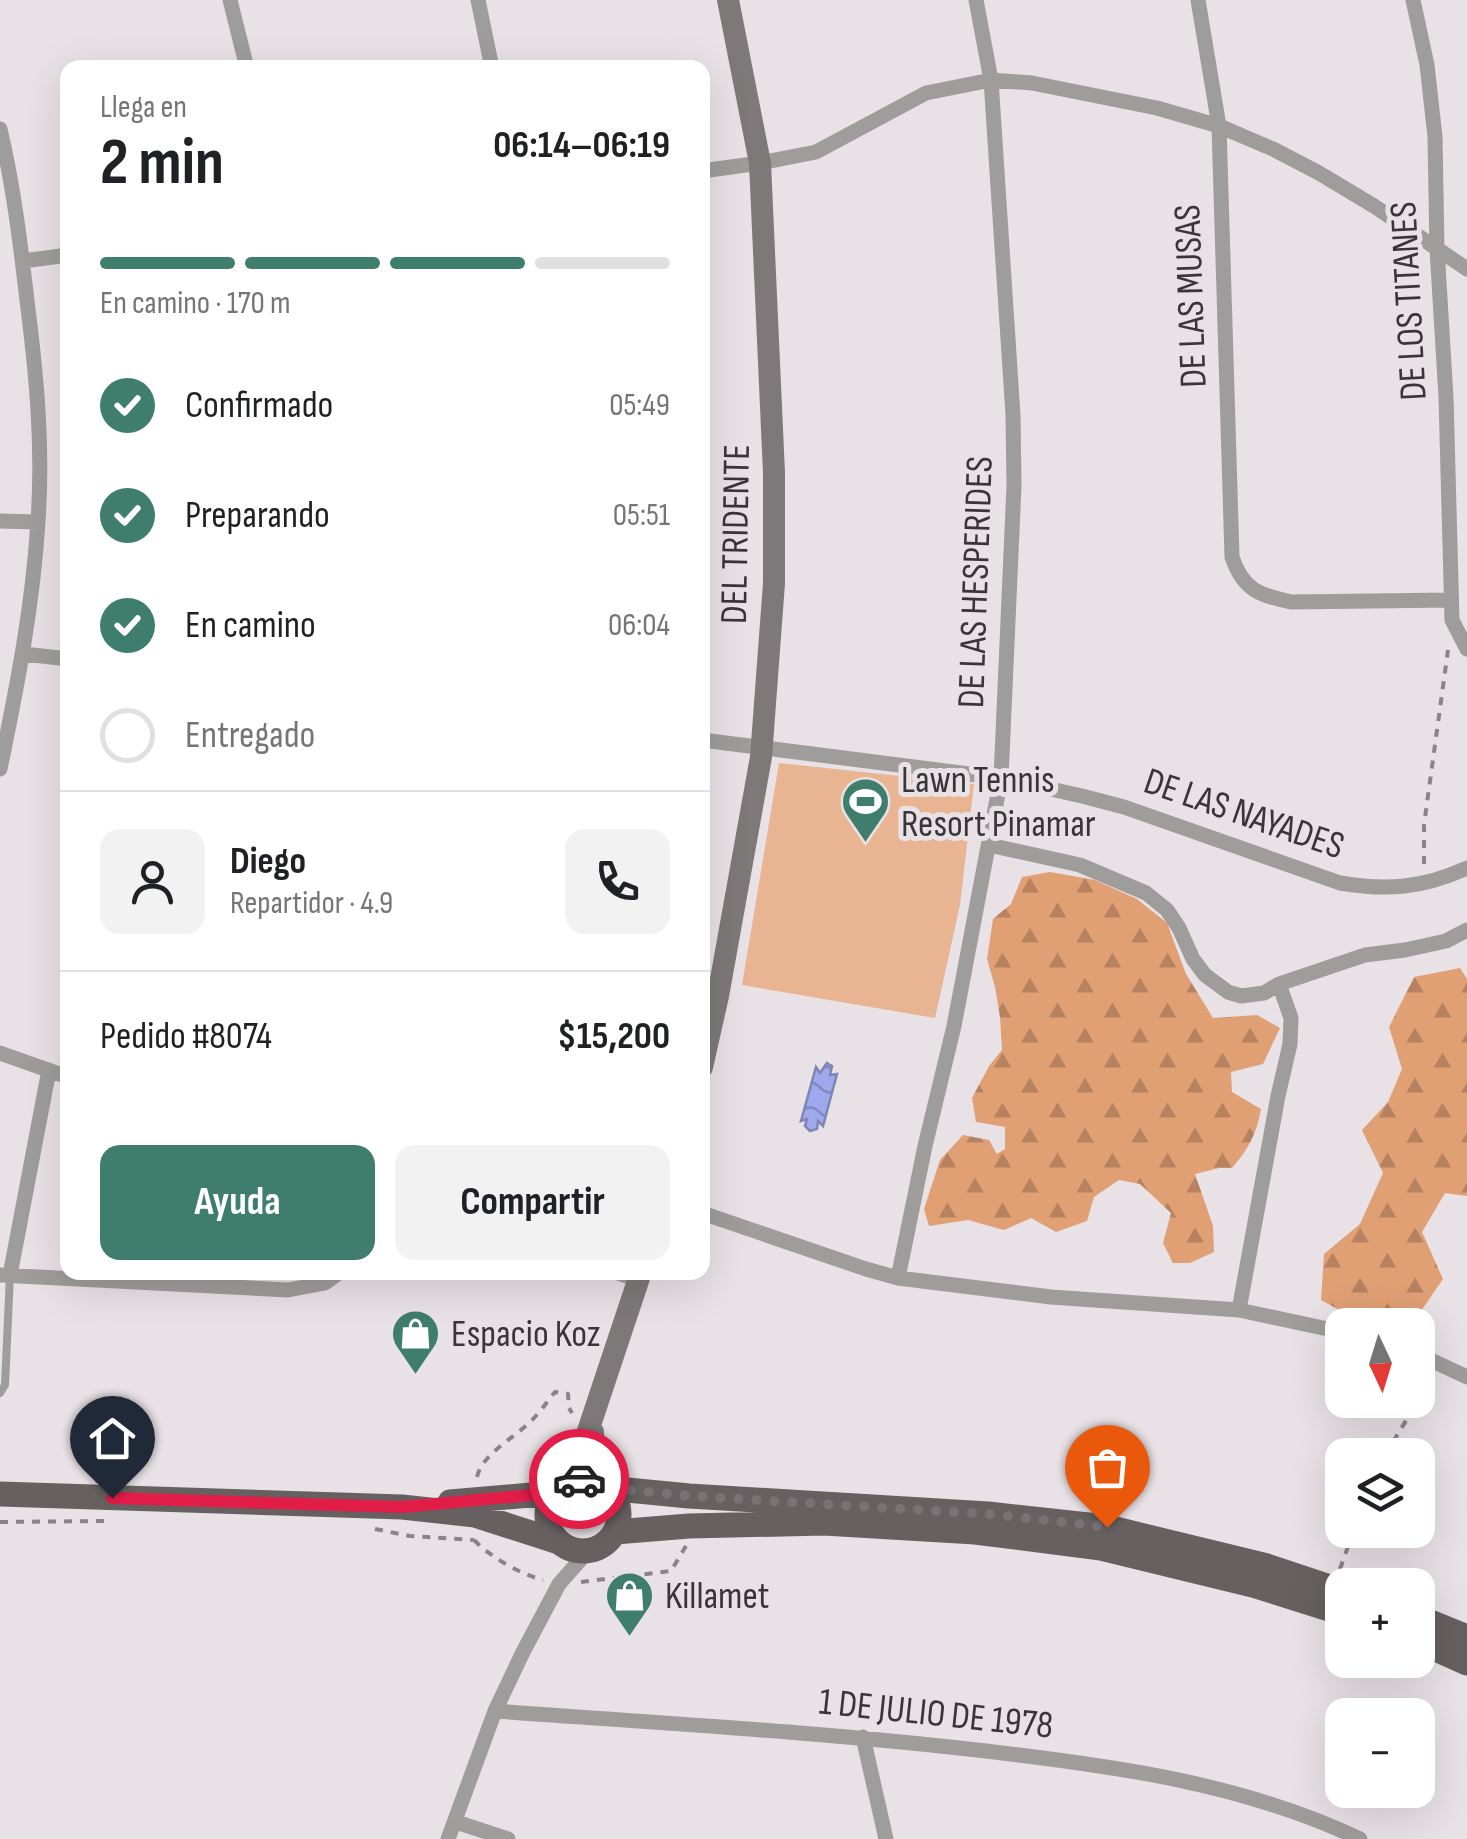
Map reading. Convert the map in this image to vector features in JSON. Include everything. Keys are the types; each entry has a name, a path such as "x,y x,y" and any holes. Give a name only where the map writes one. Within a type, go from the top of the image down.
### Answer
{"main road":[{"name":"DEL TRIDENTE","path":"710,1032 762,748 774,583 774,473 760,163 728,0"},
{"path":"559,1542 552,1534 547,1513 574,1468 639,1280"},
{"path":"0,1494 402,1507 475,1515 579,1551 589,1550 600,1547 615,1532 619,1520 614,1497 604,1486 594,1459 596,1404"},
{"path":"402,1507 559,1489 582,1479 604,1486 689,1496 988,1514 1107,1527 1266,1566 1325,1586"},
{"path":"615,1532 824,1523 975,1532 1101,1548 1253,1585 1325,1608"},
{"path":"1435,1624 1467,1636"},
{"path":"1435,1650 1467,1664"}],"street":[{"path":"230,0 245,60"},
{"path":"478,0 490,60"},
{"name":"DE LAS HESPERIDES","path":"898,1278 924,1146 954,1026 1001,778 1014,486 1013,415 991,80 976,0"},
{"name":"DE LAS MUSAS","path":"1198,0 1218,126 1232,557 1238,576 1268,597 1291,602 1451,600"},
{"name":"DE LOS TITANES","path":"1413,0 1426,65 1434,137 1452,620 1467,649"},
{"path":"710,170 816,152 926,93 991,80 1032,83 1156,108 1218,126 1319,173 1467,269"},
{"path":"0,128 23,260 40,404 38,522 24,654 0,769"},
{"path":"23,260 60,255"},
{"path":"0,521 38,522"},
{"path":"1451,600 1467,610"},
{"path":"24,654 60,658"},
{"name":"DE LAS NAYADES","path":"710,741 1001,778 1124,806 1340,883 1391,889 1424,884 1467,868"},
{"path":"990,845 1080,865 1146,893 1167,910 1204,975 1241,996 1264,993 1365,954 1446,941 1467,930"},
{"path":"1240,1310 1290,1044 1291,1018 1279,984"},
{"path":"0,1053 60,1073"},
{"path":"49,1070 5,1275 60,1278"},
{"path":"710,1216 898,1278 1052,1297 1240,1310 1325,1328"},
{"path":"99,1280 288,1290 329,1280"},
{"path":"1435,1362 1467,1378"},
{"path":"448,1839 494,1711 559,1584 589,1550"},
{"name":"1 DE JULIO DE 1978","path":"494,1711 864,1737 1094,1764 1183,1779 1248,1796 1360,1839"},
{"path":"864,1737 886,1839"},
{"path":"456,1822 508,1839"}],"lane":[{"path":"0,1393 5,1385 5,1275"}],"path":[{"path":"1424,884 1424,825 1452,620"},
{"path":"1396,1438 1441,1365"},
{"path":"476,1500 478,1471 533,1420 555,1392 568,1394 569,1408 578,1425 588,1428"}],"green space":[{"path":"1050,872 1095,880 1137,899 1167,923 1186,974 1213,1018 1257,1015 1280,1028 1263,1064 1231,1072 1232,1092 1261,1109 1251,1141 1232,1168 1195,1174 1213,1226 1214,1252 1190,1263 1173,1263 1163,1243 1171,1213 1140,1184 1119,1180 1094,1197 1087,1221 1056,1232 1031,1218 1004,1230 968,1220 929,1226 924,1209 940,1160 963,1135 989,1140 997,1154 1005,1149 1005,1127 976,1122 972,1098 1002,1050 1000,1017 987,959 993,919 1011,904 1022,877"},
{"path":"1460,968 1467,979 1467,1196 1445,1193 1422,1232 1443,1279 1423,1308 1336,1308 1321,1300 1324,1254 1360,1224 1383,1173 1362,1130 1388,1102 1402,1069 1389,1027 1414,977"}],"shaded area":[{"name":"Lawn Tennis Resort Pinamar","path":"779,763 974,784 960,905 935,1018 742,985"}],"water":[{"path":"827,1063 832,1066 830,1075 837,1074 823,1126 818,1121 817,1129 810,1131 805,1126 807,1119 801,1121 816,1067 820,1073"}],"way so far":[{"path":"579,1479 592,1480 607,1488 689,1496 988,1514 1107,1527"}],"place":[{"name":"Lawn Tennis Resort Pinamar","path":"866,844"},
{"name":"Espacio Koz","path":"416,1376"},
{"name":"Killamet","path":"630,1638"}],"route":[{"path":"112,1498 402,1507 554,1493 579,1479"}]}
